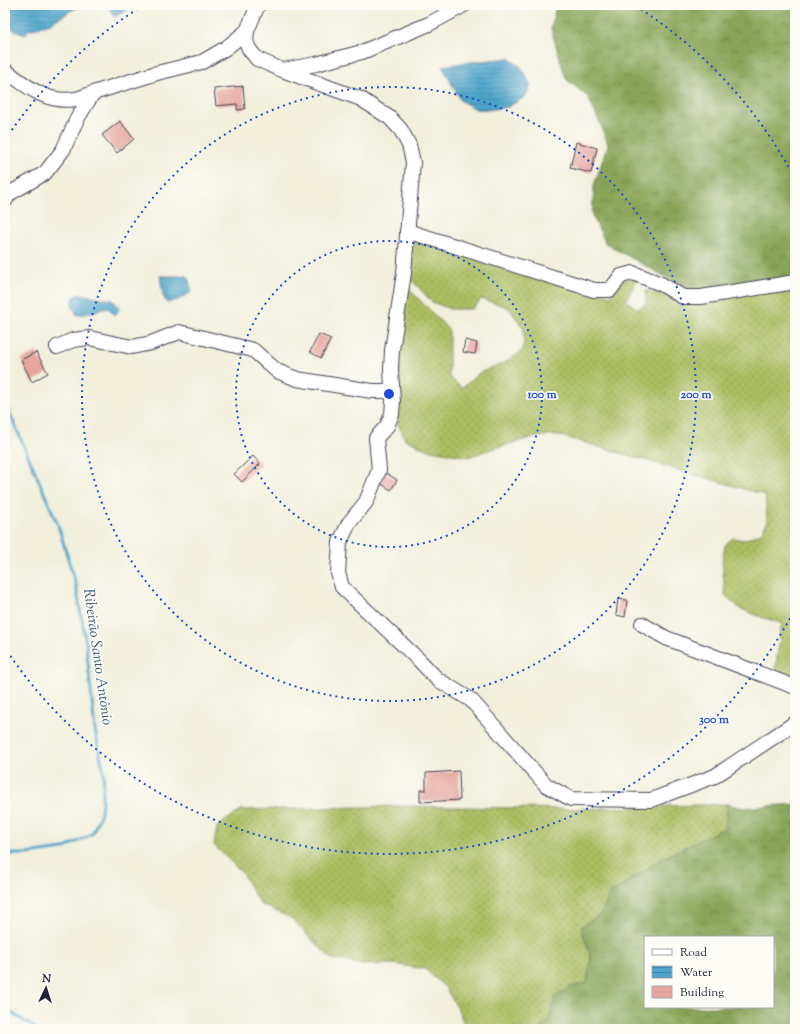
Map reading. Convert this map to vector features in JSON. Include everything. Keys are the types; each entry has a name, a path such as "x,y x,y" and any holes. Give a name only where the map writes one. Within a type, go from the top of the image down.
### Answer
{"street":[{"path":"258,5 247,31 246,41 249,49 257,59 282,70 361,99 390,118 401,130 410,145 413,162 404,273 392,350 392,414 387,426 376,438 379,470 366,502 349,523 340,542 338,573 342,587 437,679 471,700 546,785 571,799 651,800 715,776 795,723"},
{"path":"282,70 316,64 362,52 429,24 464,5"},
{"path":"5,70 31,89 55,100 75,99 157,73 202,62 226,48 247,31"},
{"path":"5,201 9,194 45,173 63,150 93,93"},
{"path":"407,231 594,290 610,290 621,276 633,273 661,284 683,297 701,297 795,282"},
{"path":"57,347 73,340 89,338 132,347 151,343 179,332 253,350 277,371 296,379 372,391 392,391"},
{"path":"642,624 666,638 795,687"}],"green space":[{"path":"556,5 795,5 795,279 701,295 691,291 606,244 592,215 594,185 608,145 588,97 566,79 551,29"},
{"path":"411,234 611,296 624,279 638,278 626,300 637,309 646,304 646,291 669,294 795,284 795,681 775,671 782,623 763,618 739,608 725,595 722,561 725,545 733,538 744,540 761,533 767,523 765,495 565,437 549,435 531,438 469,457 426,449 405,439 398,424 397,412 400,395 396,374 405,285 449,330 449,377 462,388 479,373 504,363 523,350 524,329 508,307 482,299 472,309 450,309 432,302 409,277"},
{"path":"727,804 725,828 663,859 610,893 602,913 581,927 591,958 587,983 570,987 555,997 549,1020 541,1029 466,1029 458,1009 445,987 425,969 393,964 362,965 330,958 291,918 260,904 242,873 214,845 217,827 241,810 398,806 575,809"},
{"path":"727,804 743,808 795,804 795,1029 541,1029 549,1020 555,997 570,987 587,983 591,958 581,927 602,913 610,893 648,868 689,845 725,828"}],"water":[{"path":"5,5 81,5 47,25 28,30 25,35 14,30 8,24"},
{"path":"108,5 132,5 128,10 114,17"},
{"path":"509,58 521,67 531,85 525,97 508,107 488,110 476,109 461,101 442,66 463,63"},
{"path":"160,276 188,276 192,292 178,300 167,303 163,296"},
{"path":"79,294 113,300 120,308 115,315 108,308 77,315 72,305 74,297"}],"building":[{"path":"243,86 245,109 237,110 237,104 216,106 214,89"},
{"path":"120,121 134,139 117,153 102,135"},
{"path":"576,142 597,148 591,173 570,168"},
{"path":"319,334 331,339 321,358 310,352"},
{"path":"465,340 477,343 475,354 463,352"},
{"path":"36,352 48,373 32,382 21,360"},
{"path":"253,456 260,464 242,482 234,474"},
{"path":"386,473 397,480 391,490 380,483"},
{"path":"618,599 627,600 625,617 616,615"},
{"path":"459,771 460,800 420,802 420,790 426,790 426,773"}],"waterway":[{"name":"Ribeirão Santo Antônio","path":"5,402 58,525 76,585 86,644 95,730 104,774 101,813 92,834 63,849 27,854 5,854"},
{"name":"Ribeirão Santo Antônio","path":"5,1009 37,1029"}]}
